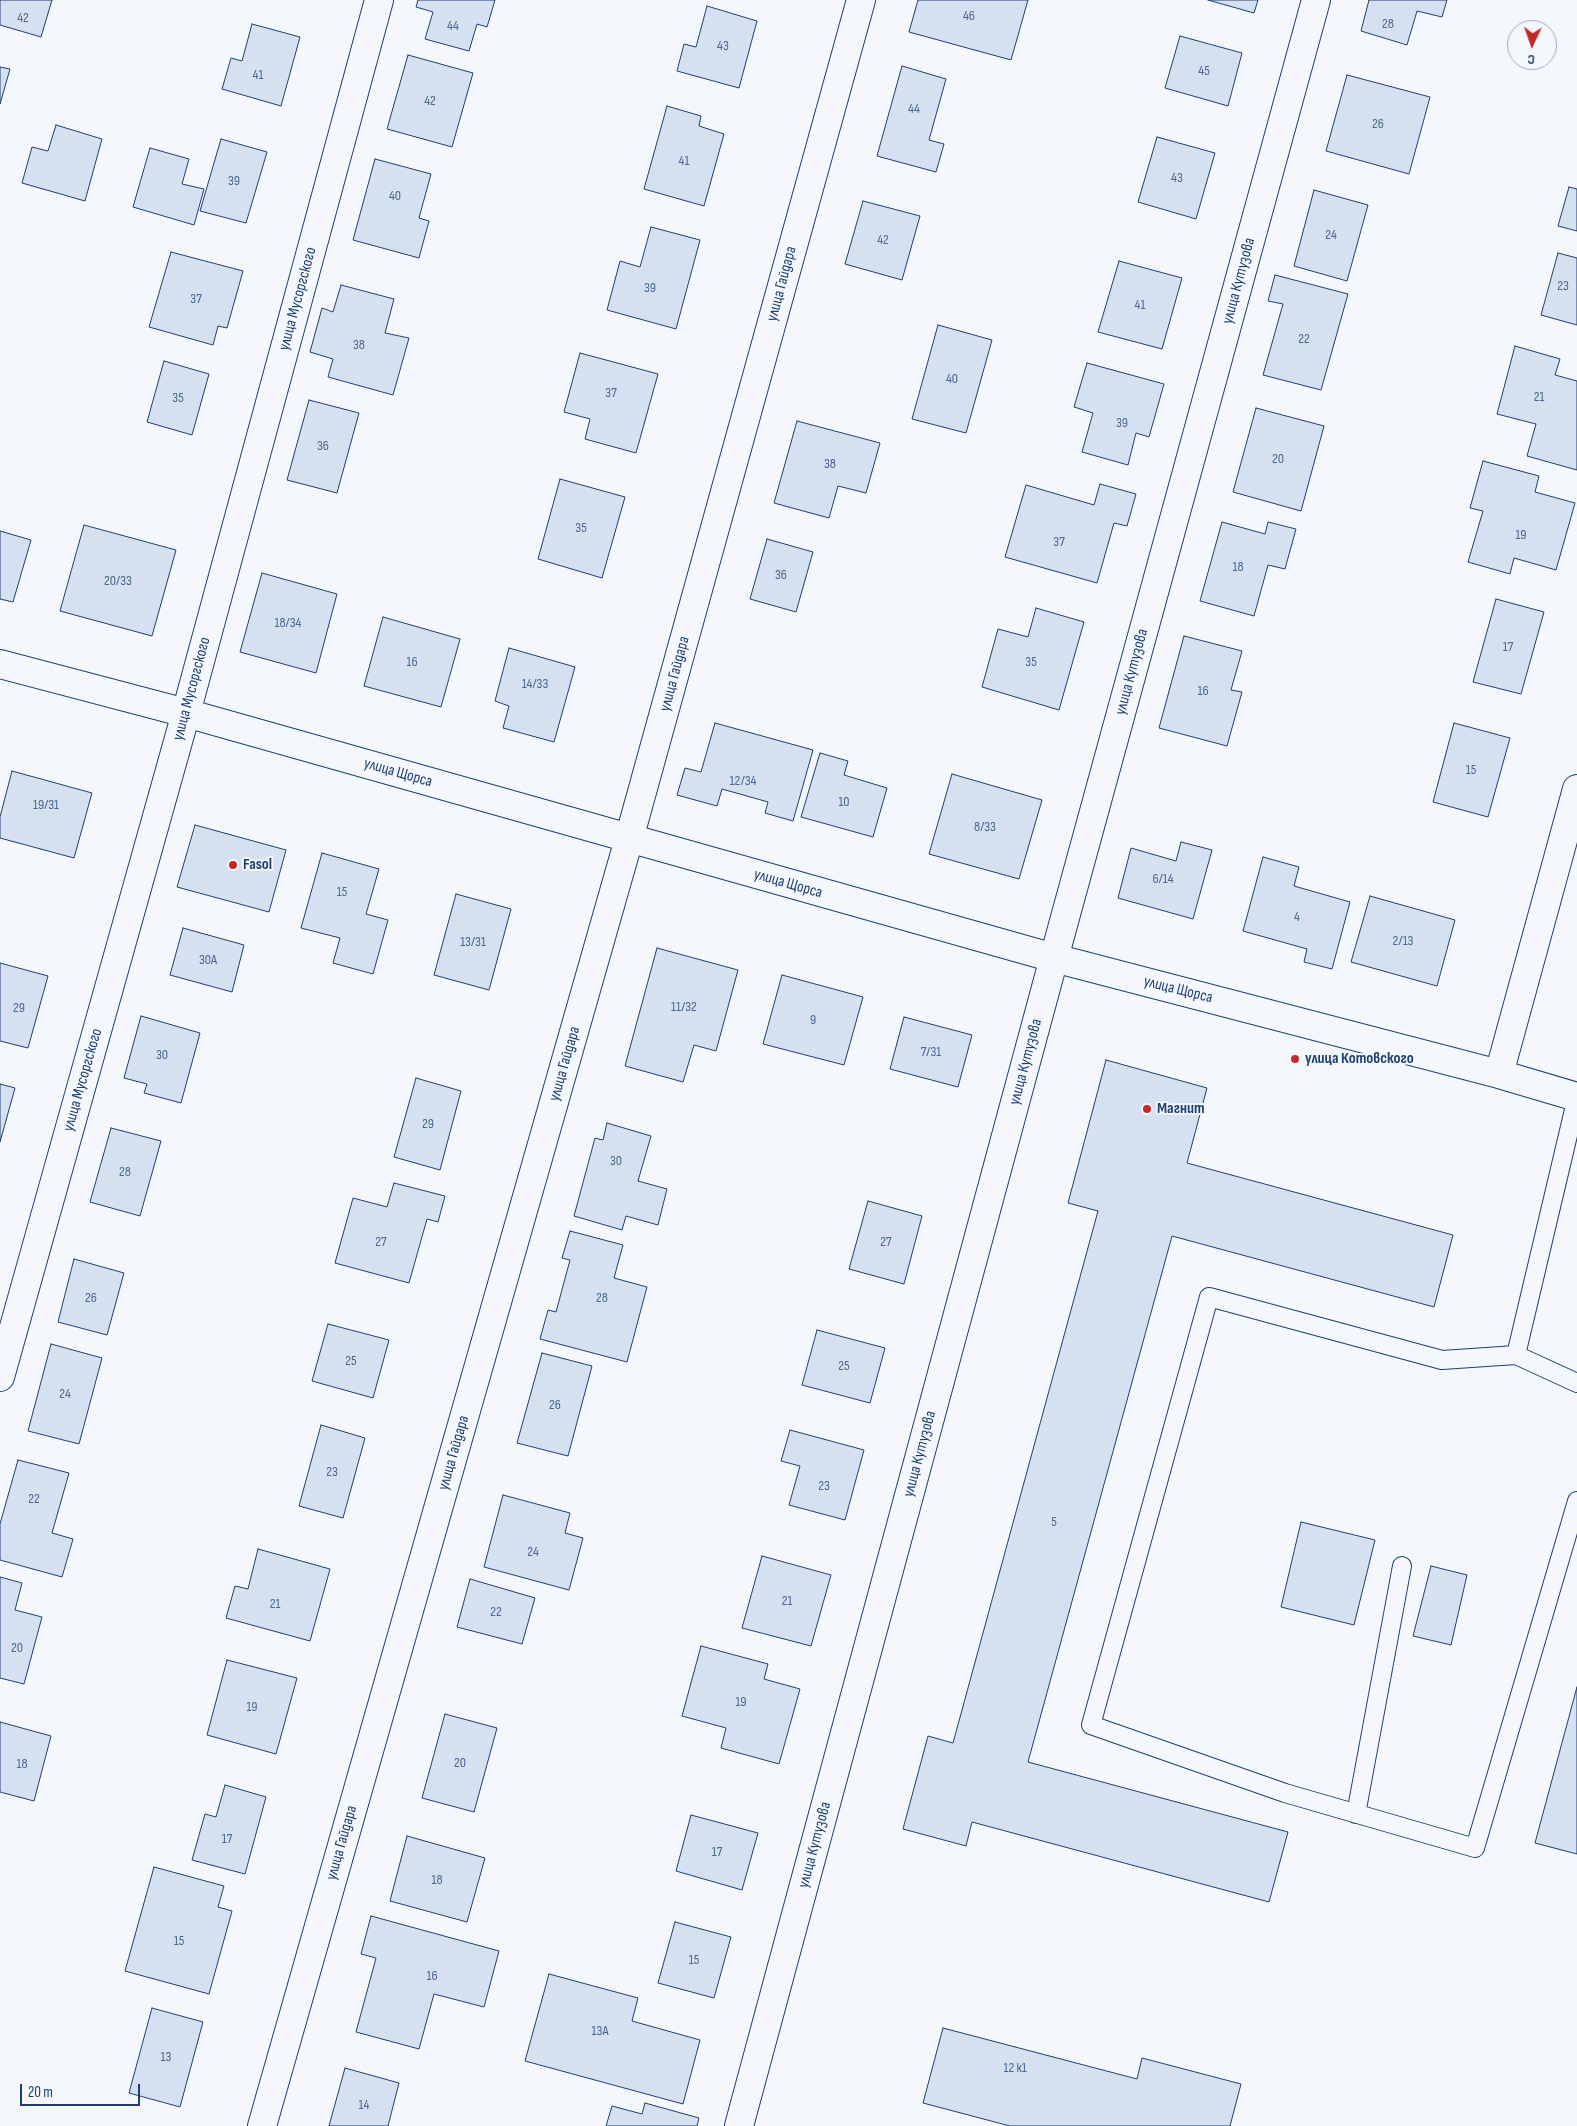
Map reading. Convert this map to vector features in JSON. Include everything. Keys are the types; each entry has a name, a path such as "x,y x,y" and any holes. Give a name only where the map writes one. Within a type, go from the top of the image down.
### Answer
{"street":[{"name":"улица Мусоргского","path":"0,1378 186,713 379,0"},
{"name":"улица Гайдара","path":"262,2126 629,839 861,0"},
{"name":"улица Кутузова","path":"739,2126 1054,958 1316,0"},
{"name":"улица Щорса","path":"0,664 186,713 1054,958 1499,1074 1577,1097"},
{"path":"1499,1074 1577,789"}],"lane":[{"path":"1516,1355 1577,1097"},
{"path":"1577,1383 1516,1355 1442,1360 1209,1297 1091,1725 1285,1793 1475,1848 1577,1501"},
{"path":"1356,1814 1402,1566"}],"building":[{"path":"0,0 52,0 41,37 0,25"},
{"path":"418,0 495,0 487,27 477,24 469,51 425,39 433,12 416,7"},
{"path":"918,0 1028,0 1011,60 909,32"},
{"path":"1208,0 1258,0 1254,13"},
{"path":"1369,0 1447,0 1442,17 1417,11 1407,45 1361,31"},
{"path":"707,6 757,21 739,88 677,71 684,44 696,47"},
{"path":"252,24 300,37 281,106 222,89 231,58 242,61"},
{"path":"1180,36 1242,53 1228,106 1165,88"},
{"path":"408,55 473,73 452,147 387,129"},
{"path":"902,66 946,79 929,140 944,144 936,172 877,156"},
{"path":"0,67 10,69 0,104"},
{"path":"1347,75 1430,97 1409,174 1326,151"},
{"path":"667,106 701,116 699,126 724,134 704,206 644,189"},
{"path":"56,125 102,139 85,201 22,183 32,147 48,151"},
{"path":"1157,137 1215,153 1196,219 1138,202"},
{"path":"221,139 267,152 246,223 200,211"},
{"path":"150,148 189,159 182,184 204,189 194,225 133,207"},
{"path":"375,159 431,174 419,218 429,221 419,258 353,240"},
{"path":"1569,187 1577,189 1577,231 1558,226"},
{"path":"1314,190 1368,205 1347,281 1294,266"},
{"path":"863,201 920,216 902,280 845,264"},
{"path":"651,227 700,240 676,329 607,310 620,261 640,267"},
{"path":"171,252 243,271 227,328 218,326 213,345 149,327"},
{"path":"1558,253 1577,258 1577,325 1541,315"},
{"path":"1119,261 1182,278 1162,349 1098,332"},
{"path":"1275,275 1348,294 1321,390 1263,375 1283,304 1268,301"},
{"path":"341,285 394,299 385,333 409,338 393,395 328,377 333,359 310,352 322,308 333,312"},
{"path":"938,325 992,340 966,433 912,419"},
{"path":"1515,346 1560,359 1555,375 1577,381 1577,470 1527,456 1536,424 1497,414"},
{"path":"580,353 658,374 636,453 585,439 590,419 564,412"},
{"path":"164,361 209,374 192,435 147,422"},
{"path":"1087,363 1164,384 1149,437 1136,433 1128,465 1082,452 1093,413 1074,407"},
{"path":"309,400 359,413 337,493 287,480"},
{"path":"1256,408 1324,426 1301,511 1233,492"},
{"path":"797,421 880,443 866,493 838,486 829,518 774,503"},
{"path":"1483,461 1539,476 1535,492 1575,503 1556,570 1514,558 1510,574 1468,562 1483,511 1470,508"},
{"path":"560,479 625,497 602,578 538,559"},
{"path":"1100,484 1136,494 1127,526 1114,523 1097,583 1005,557 1026,485 1094,505"},
{"path":"1222,522 1265,534 1268,522 1296,529 1285,569 1268,565 1254,616 1200,601"},
{"path":"84,525 176,550 152,636 60,611"},
{"path":"0,531 31,540 13,602 0,599"},
{"path":"767,539 813,552 796,612 750,599"},
{"path":"262,573 337,594 316,673 240,652"},
{"path":"1496,599 1544,612 1521,694 1473,682"},
{"path":"1036,608 1084,622 1059,710 982,687 998,629 1028,637"},
{"path":"383,617 460,639 441,707 364,686"},
{"path":"1184,636 1242,651 1231,690 1242,692 1227,746 1159,728"},
{"path":"509,648 575,667 554,742 503,728 509,706 495,701"},
{"path":"715,723 813,750 793,821 765,813 768,802 722,789 717,806 677,795 685,768 701,772"},
{"path":"1454,723 1510,738 1488,817 1433,802"},
{"path":"820,753 848,761 844,775 887,788 873,837 801,817"},
{"path":"12,771 92,793 74,858 0,838 0,817"},
{"path":"952,774 1042,800 1019,879 929,854"},
{"path":"195,825 286,850 269,912 177,887"},
{"path":"1181,842 1212,850 1193,919 1118,898 1131,848 1176,861"},
{"path":"322,853 379,869 366,914 388,920 373,974 333,963 340,938 301,928"},
{"path":"1263,857 1299,867 1294,886 1350,902 1332,969 1304,962 1307,949 1243,931"},
{"path":"456,894 511,909 489,990 434,975"},
{"path":"1370,896 1455,920 1437,986 1351,962"},
{"path":"183,928 244,945 232,992 170,975"},
{"path":"657,948 738,970 716,1051 694,1045 683,1082 625,1066"},
{"path":"0,963 48,976 28,1048 0,1041"},
{"path":"782,975 863,997 844,1065 763,1044"},
{"path":"141,1016 200,1033 181,1103 144,1093 147,1084 124,1078"},
{"path":"904,1017 972,1035 958,1087 890,1069"},
{"path":"1106,1060 1207,1088 1187,1163 1453,1235 1434,1307 1172,1236 1028,1762 1288,1832 1269,1902 972,1822 966,1846 903,1829 928,1736 953,1743 1098,1211 1068,1203"},
{"path":"416,1078 461,1091 440,1170 394,1157"},
{"path":"0,1084 15,1088 0,1142"},
{"path":"607,1123 651,1136 638,1181 667,1189 658,1225 626,1216 622,1230 574,1216 595,1138 603,1140"},
{"path":"111,1128 161,1141 140,1216 90,1202"},
{"path":"394,1183 445,1196 438,1222 427,1219 409,1283 335,1263 353,1198 387,1207"},
{"path":"868,1201 922,1216 904,1284 849,1269"},
{"path":"570,1231 623,1245 614,1278 647,1287 627,1362 540,1339 548,1310 556,1312 570,1260 562,1258"},
{"path":"74,1259 124,1273 107,1335 58,1322"},
{"path":"328,1324 389,1340 373,1398 312,1381"},
{"path":"817,1330 885,1348 870,1403 802,1385"},
{"path":"51,1344 102,1358 79,1444 28,1431"},
{"path":"542,1353 592,1366 568,1456 517,1443"},
{"path":"321,1425 365,1438 343,1518 299,1506"},
{"path":"790,1430 864,1450 845,1520 789,1505 800,1466 781,1461"},
{"path":"18,1460 69,1473 52,1533 73,1539 62,1577 0,1560 0,1524"},
{"path":"503,1495 570,1513 565,1533 583,1538 569,1590 484,1567"},
{"path":"1301,1522 1375,1540 1354,1625 1281,1607"},
{"path":"258,1549 330,1569 310,1641 226,1618 235,1586 248,1589"},
{"path":"762,1556 831,1575 811,1646 742,1628"},
{"path":"1431,1566 1467,1575 1451,1645 1413,1636"},
{"path":"0,1577 22,1583 15,1610 42,1617 24,1684 0,1678"},
{"path":"470,1579 535,1598 522,1644 457,1627"},
{"path":"701,1646 768,1664 764,1679 800,1689 779,1764 721,1748 726,1728 682,1716"},
{"path":"227,1660 297,1678 276,1754 207,1735"},
{"path":"1577,1687 1577,1854 1535,1843"},
{"path":"445,1714 497,1728 474,1812 422,1798"},
{"path":"0,1722 51,1736 34,1801 0,1792"},
{"path":"225,1785 266,1797 245,1874 192,1860 205,1814 216,1817"},
{"path":"691,1815 758,1833 742,1890 676,1871"},
{"path":"407,1836 485,1858 467,1922 390,1901"},
{"path":"154,1867 224,1886 218,1907 232,1911 209,1994 125,1971"},
{"path":"371,1916 499,1951 484,2007 434,1994 419,2049 356,2032 376,1958 361,1954"},
{"path":"675,1922 731,1937 714,1998 658,1983"},
{"path":"549,1974 638,1998 632,2021 700,2040 683,2104 525,2061"},
{"path":"152,2008 203,2022 180,2107 129,2093"},
{"path":"943,2028 1137,2079 1142,2058 1241,2084 1230,2126 1010,2126 923,2103"},
{"path":"345,2068 399,2083 388,2126 329,2126"},
{"path":"645,2103 699,2118 697,2126 606,2126 612,2106 642,2114"}],"place":[{"name":"Fasol","path":"233,865"},
{"name":"улица Котовского","path":"1295,1059"},
{"name":"Магнит","path":"1147,1109"}]}
